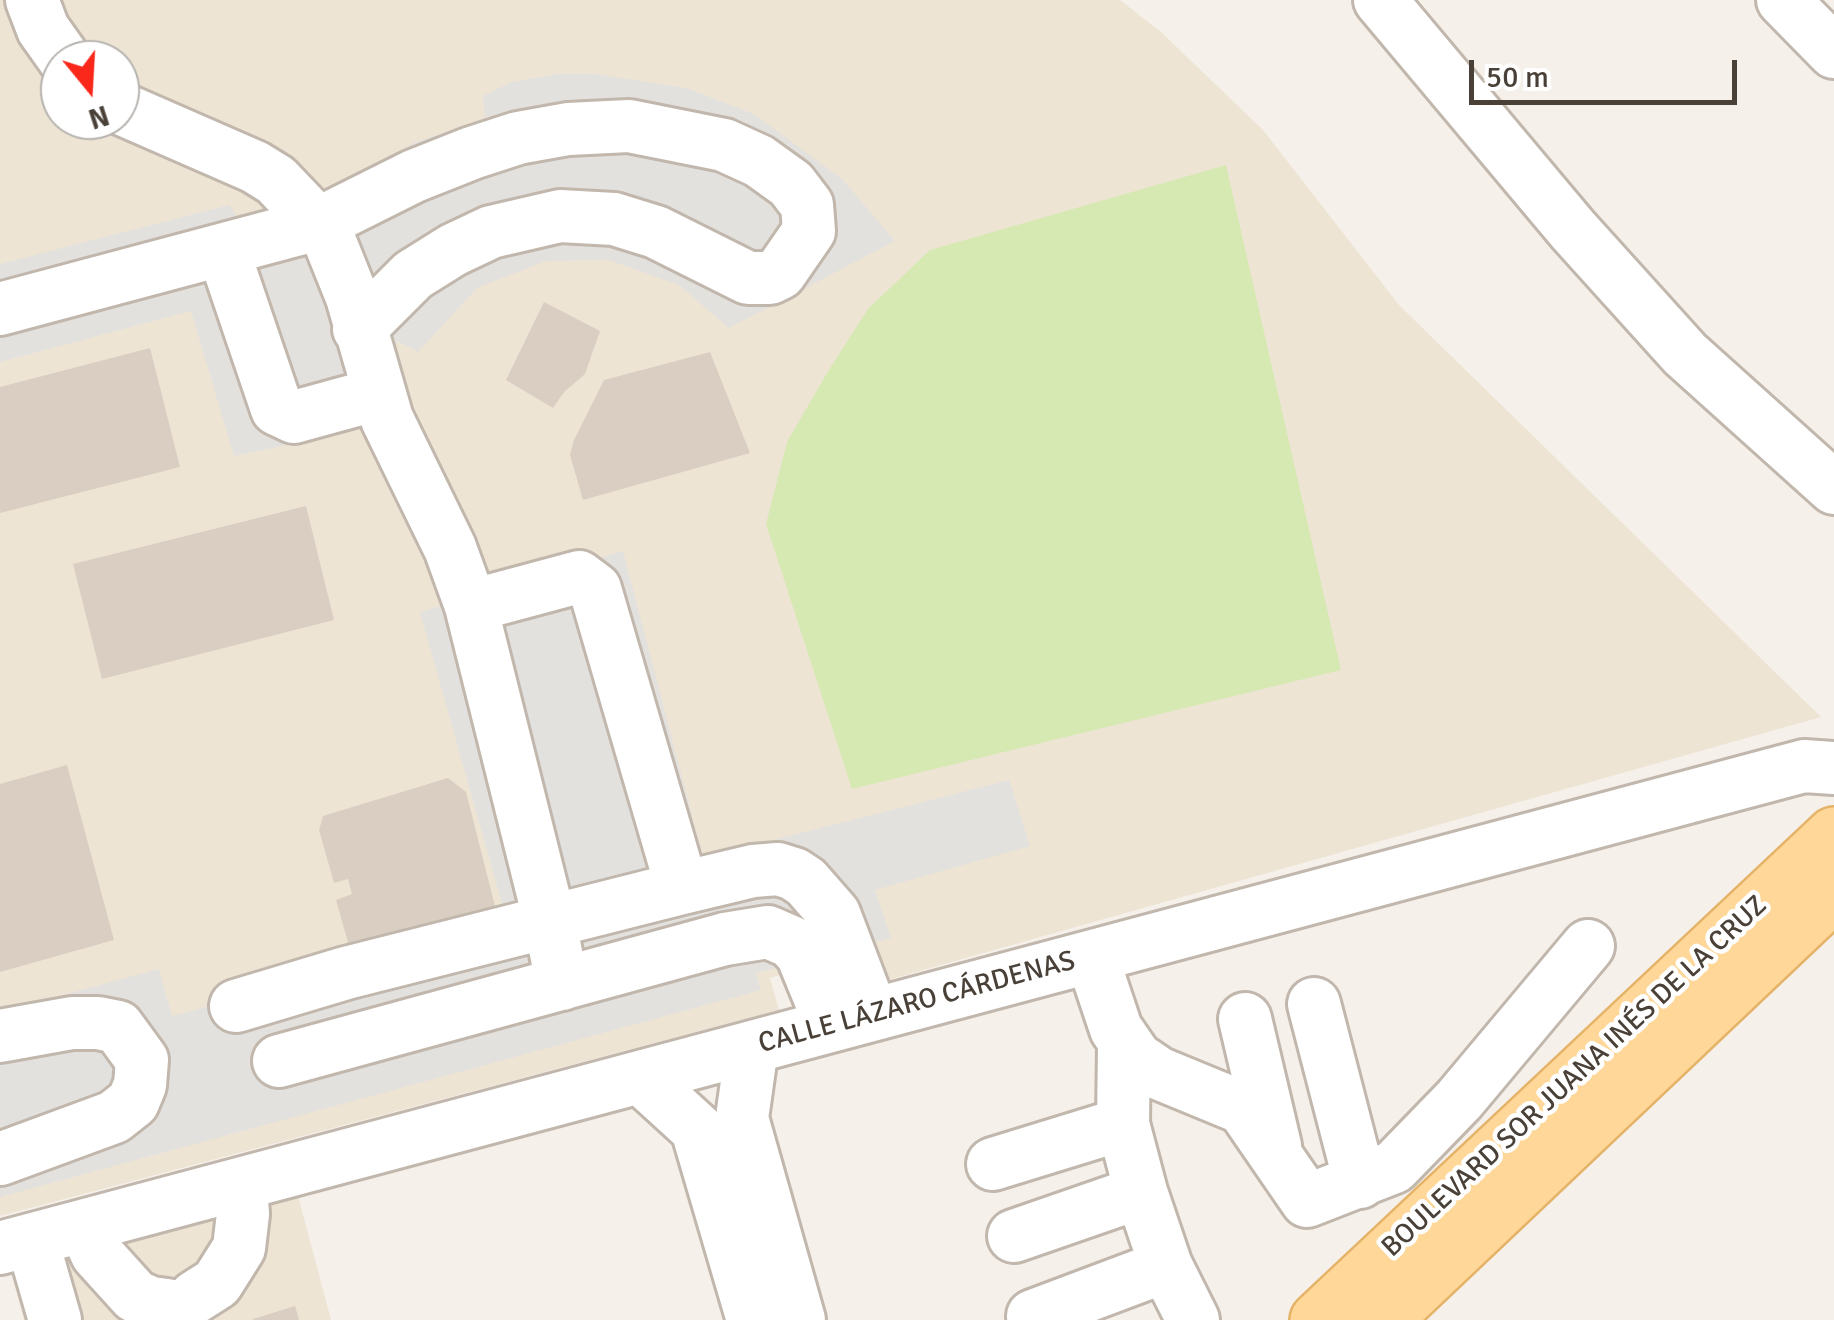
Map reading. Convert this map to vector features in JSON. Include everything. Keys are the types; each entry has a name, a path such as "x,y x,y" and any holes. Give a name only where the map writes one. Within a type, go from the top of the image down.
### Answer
{"main road":[{"name":"BOULEVARD SOR JUANA INÉS DE LA CRUZ","path":"1318,1320 1834,835"},
{"name":"BOULEVARD SOR JUANA INÉS DE LA CRUZ","path":"1383,1320 1834,893"}],"street":[{"path":"32,0 51,40"},
{"path":"1380,0 1572,230 1685,354 1834,488"},
{"path":"1784,0 1796,17 1834,52"},
{"path":"140,117 276,180 318,224 338,259 378,394 450,548 470,606 550,922 562,984"},
{"path":"0,309 318,224 414,176 518,138 568,129 629,126 724,145 759,161 790,184 806,205 809,230 780,273 770,278 748,278 656,232 614,218 560,216 491,232 454,250 413,275 359,330"},
{"path":"223,250 278,409 294,417 378,394"},
{"path":"470,606 579,577 595,588 682,888"},
{"name":"CALLE LÁZARO CÁRDENAS","path":"16,1244 1804,766 1834,768"},
{"path":"236,1006 346,973 682,888 778,869 794,874 818,893 844,933 852,1020"},
{"path":"279,1060 725,938 768,932 791,942 852,1020"},
{"path":"1092,957 1124,1044 1136,1058 1158,1073 1243,1108 1306,1201 1394,1167 1459,1100 1588,946"},
{"path":"1314,1004 1360,1182"},
{"path":"1244,1020 1278,1157"},
{"path":"0,1036 72,1023 98,1023 118,1027 142,1060 140,1085 132,1102 114,1117 0,1159"},
{"path":"1124,1044 1123,1124 1166,1266 1193,1320"},
{"path":"752,1047 742,1118 799,1320"},
{"path":"640,1077 697,1130 753,1320"},
{"path":"994,1164 1123,1124"},
{"path":"84,1226 96,1254 135,1296 150,1303 181,1301 217,1283 239,1248 241,1186"},
{"path":"1014,1236 1141,1192"},
{"path":"16,1244 55,1320"},
{"path":"1033,1316 1166,1266"}],"shaded area":[{"path":"0,0 1120,0 1161,32 1263,130 1399,305 1821,717 870,985 809,967 770,978 779,1010 0,1216"},
{"path":"557,74 595,74 686,88 754,114 842,179 895,241 729,328 679,285 609,260 546,261 477,288 418,352 397,341 358,430 234,456 191,311 0,362 0,264 229,205 247,231 332,201 413,143 485,119 483,96 512,82"},
{"path":"623,551 703,858 1009,780 1030,846 875,890 891,938 756,973 761,990 0,1197 0,1012 159,969 172,1016 497,930 502,904 420,612"},
{"path":"297,1192 331,1320 24,1320 11,1271"}],"green space":[{"path":"1226,165 1341,670 852,789 766,524 787,442 827,373 868,309 930,250"}],"building":[{"path":"544,302 600,331 585,374 553,408 506,380"},
{"path":"150,348 180,467 0,513 0,387"},
{"path":"710,352 750,453 583,500 570,455 604,380"},
{"path":"306,506 334,620 102,679 73,564"},
{"path":"67,765 114,940 0,972 0,784"},
{"path":"448,778 466,792 498,918 349,946 336,900 352,894 348,879 334,883 319,830 323,816"},
{"path":"295,1306 299,1320 253,1320 253,1319"}]}
